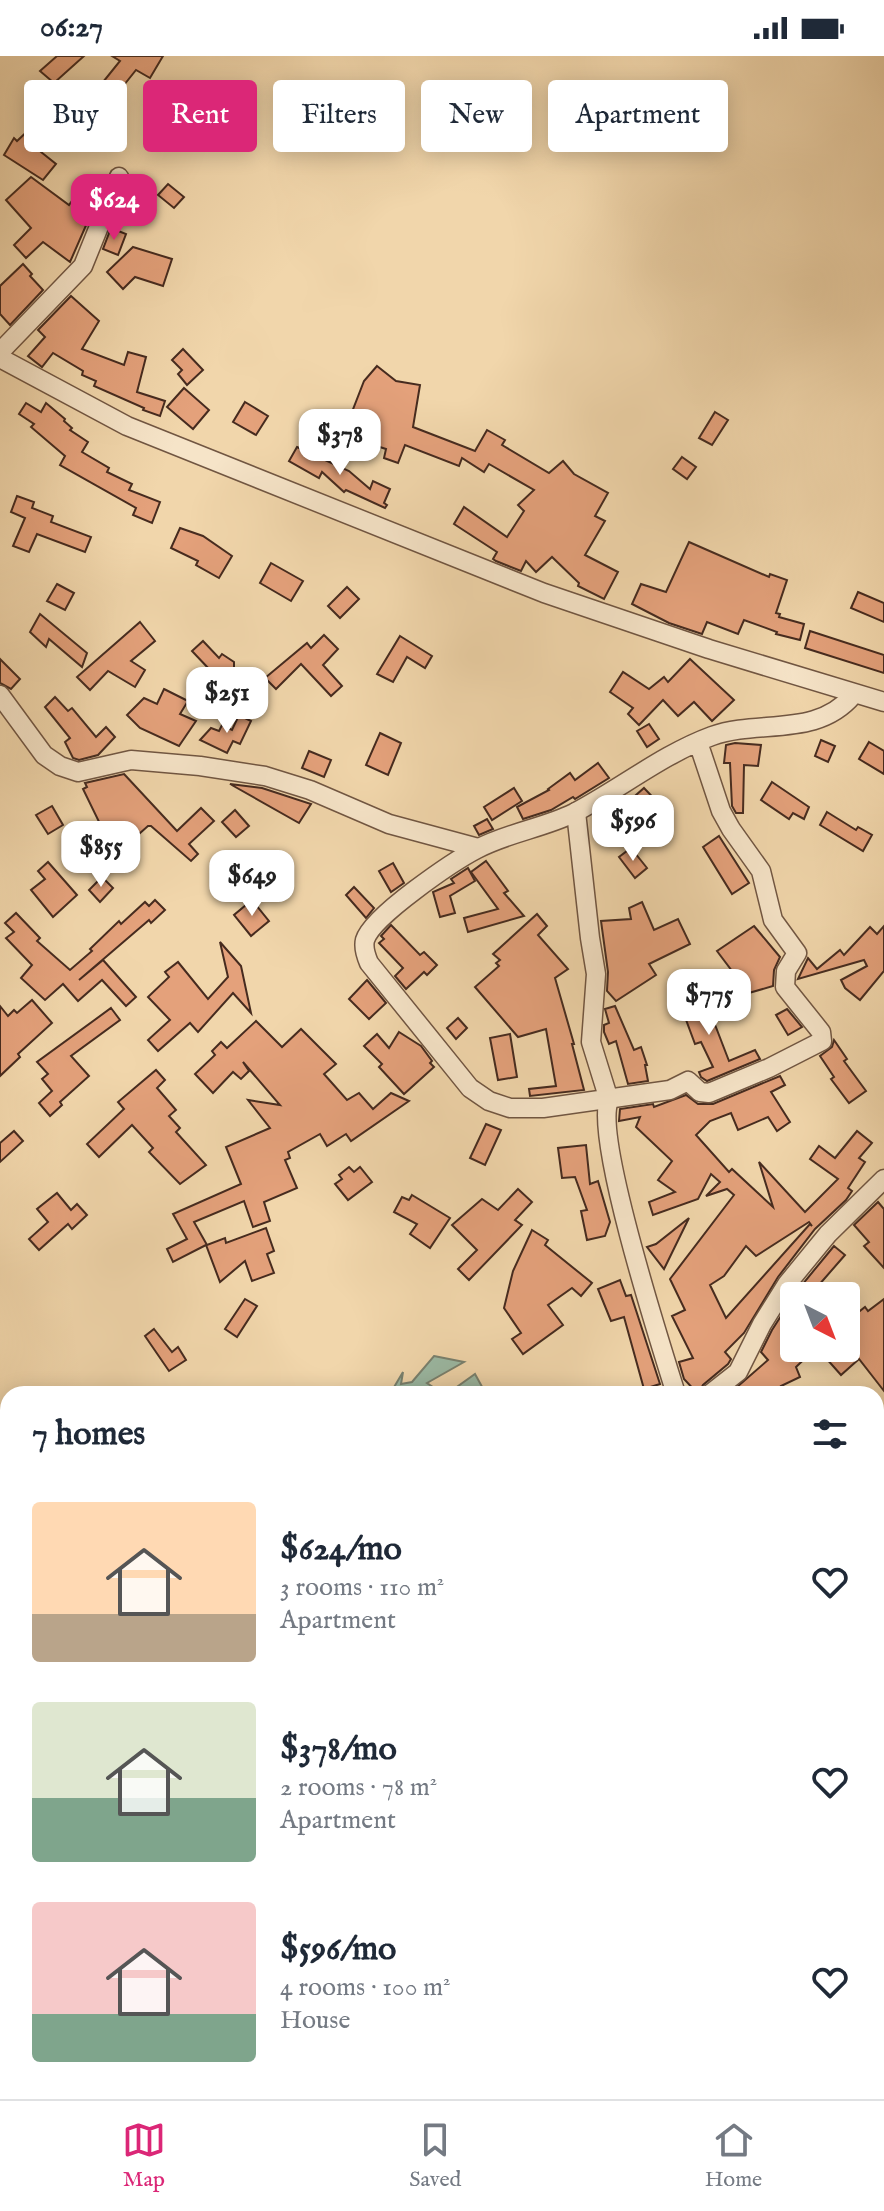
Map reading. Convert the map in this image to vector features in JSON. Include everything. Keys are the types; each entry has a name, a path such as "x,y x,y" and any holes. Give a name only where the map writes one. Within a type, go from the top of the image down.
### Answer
{"street":[{"path":"0,352 83,266 119,177"},
{"path":"0,358 127,426 544,593 853,695 884,702"},
{"path":"0,695 44,755 60,766 78,772 131,760 265,776 357,809 389,824 478,848"},
{"path":"698,742 721,811 761,871 773,920 797,953 786,971 785,987 821,1032 822,1041 709,1093 700,1092 688,1081 670,1090 543,1108 510,1108 489,1101 470,1088 369,963 364,947 368,933 374,926 402,899 478,848 552,824 698,742 730,731 813,721 838,711 853,695"},
{"path":"576,812 596,965 591,1042 609,1100 606,1124 643,1286 674,1386"},
{"path":"720,1386 738,1372 787,1284 828,1234 884,1179"}],"shaded area":[{"path":"434,1356 464,1362 427,1383 431,1386 395,1386 403,1372 401,1384 412,1382"},
{"path":"475,1374 482,1386 458,1386"}],"building":[{"path":"57,56 84,56 57,80 50,80 40,71"},
{"path":"112,56 163,56 150,78 136,70 127,81 105,80 120,61"},
{"path":"24,134 24,152 41,152 56,164 43,180 4,155 14,138 17,141"},
{"path":"31,177 69,205 86,181 98,189 84,211 91,214 70,262 43,242 26,258 14,245 31,228 6,200"},
{"path":"168,184 184,197 174,208 158,195"},
{"path":"111,228 126,234 118,255 103,249"},
{"path":"133,247 172,259 163,286 135,277 123,289 107,272"},
{"path":"23,264 43,290 10,325 0,314 0,286"},
{"path":"71,296 99,321 82,349 124,365 128,352 146,357 137,392 165,401 160,416 94,386 96,381 82,375 83,371 53,353 42,367 28,356 45,337 38,330"},
{"path":"183,349 203,370 187,385 178,374 182,370 172,360"},
{"path":"377,366 396,381 420,385 413,427 475,451 487,430 505,440 502,445 549,473 563,461 574,474 608,493 595,516 605,521 585,555 618,572 604,599 578,586 579,583 552,557 536,572 526,561 521,571 496,561 493,559 497,552 454,524 464,507 507,537 524,511 518,505 534,490 489,464 484,472 462,458 459,466 405,445 398,463 384,458 386,449 345,436 362,416 352,412 364,381"},
{"path":"184,388 209,410 193,429 167,407"},
{"path":"245,402 268,416 256,435 233,422"},
{"path":"26,403 41,412 46,403 65,419 72,428 70,430 88,442 82,452 109,468 107,472 132,484 129,490 160,502 152,523 133,515 136,508 60,465 65,456 31,427 34,424 19,414"},
{"path":"715,412 728,420 712,445 699,438"},
{"path":"297,447 349,471 370,489 373,481 390,489 385,508 346,490 344,492 322,472 319,478 289,461"},
{"path":"682,457 696,467 687,479 673,469"},
{"path":"17,496 34,502 32,508 53,516 51,522 91,537 85,552 37,534 29,552 13,546 25,518 11,512"},
{"path":"180,528 203,536 232,556 219,578 196,565 198,561 171,548"},
{"path":"689,542 769,577 770,574 787,580 776,613 780,614 779,617 804,624 800,640 776,634 744,620 738,634 707,622 702,634 669,623 632,604 641,584 666,592"},
{"path":"271,563 303,581 291,601 260,583"},
{"path":"57,584 74,593 65,610 47,601"},
{"path":"347,587 359,599 340,618 328,606"},
{"path":"858,592 884,603 884,622 851,608"},
{"path":"40,614 87,653 82,667 49,639 46,647 30,632"},
{"path":"140,622 155,641 131,661 145,670 135,687 108,671 90,690 77,677"},
{"path":"810,631 884,655 884,673 805,648"},
{"path":"324,635 338,649 323,665 342,686 331,696 301,664 276,689 265,678 307,643 311,648"},
{"path":"400,636 432,656 425,668 407,657 393,682 377,674"},
{"path":"203,641 219,658 222,654 234,662 234,668 222,683 192,651"},
{"path":"0,659 20,679 11,689 0,683"},
{"path":"690,659 734,700 712,721 694,702 678,716 663,700 639,725 628,714 633,708 610,692 623,672 649,689 664,677 668,682"},
{"path":"164,689 188,701 180,714 196,721 179,746 140,728 127,715 144,698 157,704"},
{"path":"55,697 68,711 72,708 96,737 106,727 115,737 98,755 79,760 73,758 65,742 70,738 45,707"},
{"path":"239,715 251,721 240,744 233,741 227,753 200,740 211,728 219,731 222,725 232,730"},
{"path":"649,724 659,739 647,747 637,731"},
{"path":"380,733 401,743 388,775 366,765"},
{"path":"821,740 835,746 828,762 815,756"},
{"path":"869,742 884,751 884,774 859,759"},
{"path":"726,745 761,745 758,766 744,765 743,813 736,813 732,806 730,763 724,763"},
{"path":"309,751 331,760 324,777 302,768"},
{"path":"598,763 609,778 575,799 573,797 551,810 523,819 517,807 549,790 570,773 575,780"},
{"path":"124,774 177,831 201,808 214,821 189,844 198,854 191,861 151,826 114,856 97,838 104,832 83,789 87,787 85,783"},
{"path":"772,782 809,807 804,819 793,813 789,819 761,800"},
{"path":"230,784 262,788 311,804 299,823"},
{"path":"514,788 522,801 492,820 484,807"},
{"path":"644,788 662,807 629,838 610,818"},
{"path":"52,806 63,825 48,834 36,815"},
{"path":"235,810 249,826 236,837 222,822"},
{"path":"827,812 856,830 858,827 872,835 863,851 820,825"},
{"path":"487,819 493,829 479,835 474,826"},
{"path":"719,836 749,883 732,894 703,847"},
{"path":"631,848 647,868 635,878 619,857"},
{"path":"254,859 267,868 257,884 244,875"},
{"path":"486,861 508,891 504,893 524,916 468,932 464,918 498,909 471,872"},
{"path":"48,862 77,895 53,917 31,890 45,879 38,871"},
{"path":"393,863 404,883 391,892 379,871"},
{"path":"468,868 475,881 450,896 455,913 440,917 433,892 454,883 451,879"},
{"path":"102,877 113,888 100,902 89,890"},
{"path":"354,887 374,908 366,918 346,895"},
{"path":"155,900 165,910 151,923 149,920 79,980 103,960 136,997 126,1006 102,980 78,1001 63,984 45,1000 21,978 32,965 6,938 14,932 5,923 16,913 40,938 37,941 70,970 119,921 121,924 145,902 149,906"},
{"path":"252,900 269,921 251,936 234,915"},
{"path":"642,902 654,930 678,919 690,944 649,964 656,975 616,1001 607,991 608,972 601,921 631,919 629,908"},
{"path":"537,914 547,926 538,935 568,969 555,978 584,1090 530,1096 529,1089 556,1086 546,1029 518,1037 475,987 499,966 496,963 500,960 493,954"},
{"path":"391,925 420,955 424,952 437,965 427,975 424,972 406,989 395,976 403,968 379,943"},
{"path":"754,926 780,957 774,970 773,986 735,997 731,981 738,979 717,951"},
{"path":"884,926 884,971 860,1000 845,988 841,980 867,966 864,960 798,979 808,958 817,969 840,950 844,955 870,927 877,934"},
{"path":"220,942 241,966 251,1013 233,993 198,1032 190,1023 158,1051 148,1040 170,1020 148,997 169,977 165,972 178,962 208,999 228,977"},
{"path":"367,980 386,1003 369,1019 349,999"},
{"path":"693,986 706,1019 712,1017 729,1061 755,1050 760,1059 707,1081 701,1077 699,1072 713,1067 701,1042 695,1044 682,1009 678,1010 672,995"},
{"path":"32,1000 52,1023 18,1054 20,1057 0,1076 0,1006 8,1016 14,1010 17,1013"},
{"path":"615,1006 634,1050 641,1047 648,1081 628,1084 616,1041 609,1044 604,1032 604,1025 609,1023 605,1009"},
{"path":"111,1008 120,1020 71,1056 89,1076 60,1102 62,1105 50,1116 39,1103 52,1091 42,1079 48,1074 37,1062"},
{"path":"787,1009 802,1027 788,1035 776,1015"},
{"path":"458,1018 467,1028 456,1039 447,1028"},
{"path":"256,1021 282,1047 301,1029 336,1064 324,1074 347,1100 359,1093 373,1109 391,1093 409,1101 351,1141 346,1134 327,1146 320,1134 288,1152 290,1158 285,1160 297,1188 264,1202 270,1221 253,1227 244,1201 194,1222 207,1245 225,1238 226,1243 266,1228 274,1251 267,1254 274,1273 252,1281 245,1261 220,1282 206,1245 173,1262 167,1249 187,1239 173,1214 241,1184 226,1147 270,1128 248,1100 280,1105 243,1062 249,1071 241,1079 233,1072 213,1093 195,1074 215,1055 212,1051 221,1042 227,1048"},
{"path":"399,1032 421,1046 434,1067 404,1094 364,1046 377,1034 389,1048"},
{"path":"510,1034 517,1077 498,1080 490,1038"},
{"path":"834,1040 847,1059 844,1061 866,1091 849,1103 831,1079 834,1077 820,1056 832,1047"},
{"path":"156,1070 165,1080 157,1088 176,1110 169,1116 180,1128 176,1132 206,1165 180,1184 149,1152 153,1148 132,1125 99,1157 87,1144 124,1109 118,1102"},
{"path":"780,1076 785,1085 771,1092 790,1122 777,1131 768,1117 738,1130 731,1113 710,1121 696,1135 729,1172 732,1169 773,1207 759,1162 805,1212 838,1179 810,1159 819,1146 835,1158 857,1131 872,1143 859,1158 865,1162 848,1188 852,1191 815,1229 778,1277 744,1333 725,1352 731,1359 728,1364 702,1386 691,1386 684,1379 679,1362 693,1358 672,1316 685,1310 670,1279 734,1195 727,1189 706,1196 720,1182 711,1174 698,1199 653,1215 649,1202 675,1192 658,1180 672,1161 636,1127 640,1117 619,1121 620,1109 653,1104 654,1107 686,1095 698,1104 713,1104","holes":["809,1222 812,1226 810,1224 726,1318 710,1285 724,1276 746,1246 756,1256"]},
{"path":"486,1124 501,1130 485,1165 470,1158"},
{"path":"14,1131 23,1141 0,1162 0,1143"},
{"path":"586,1145 590,1184 598,1181 610,1222 605,1236 587,1240 581,1211 587,1210 575,1177 562,1178 558,1148"},
{"path":"349,1167 354,1172 360,1167 372,1182 348,1200 335,1184 342,1179 339,1175"},
{"path":"518,1189 532,1202 515,1220 522,1225 469,1280 458,1269 477,1250 452,1225 482,1199 498,1210"},
{"path":"57,1193 71,1210 77,1204 87,1215 72,1229 68,1224 39,1250 29,1239 48,1222 37,1209"},
{"path":"412,1195 450,1218 430,1248 410,1234 417,1224 394,1212 402,1197 409,1200"},
{"path":"878,1202 884,1209 884,1268 864,1246 869,1242 854,1225"},
{"path":"689,1218 664,1269 647,1247 656,1244"},
{"path":"532,1230 548,1240 545,1245 592,1283 581,1296 572,1288 548,1305 563,1325 523,1354 512,1339 521,1333 504,1308 513,1271"},
{"path":"834,1246 845,1255 821,1282 804,1282"},
{"path":"620,1280 626,1296 631,1295 660,1384 643,1386 624,1317 611,1321 598,1289"},
{"path":"245,1299 257,1306 237,1337 225,1329"},
{"path":"884,1299 884,1386 880,1386 860,1360 860,1311 865,1307 868,1311"},
{"path":"780,1318 780,1362 801,1362 796,1367 800,1377 781,1386 738,1386 768,1360 761,1352"},
{"path":"154,1329 172,1352 178,1347 186,1360 169,1371 145,1336"},
{"path":"829,1362 856,1362 841,1375"}]}
